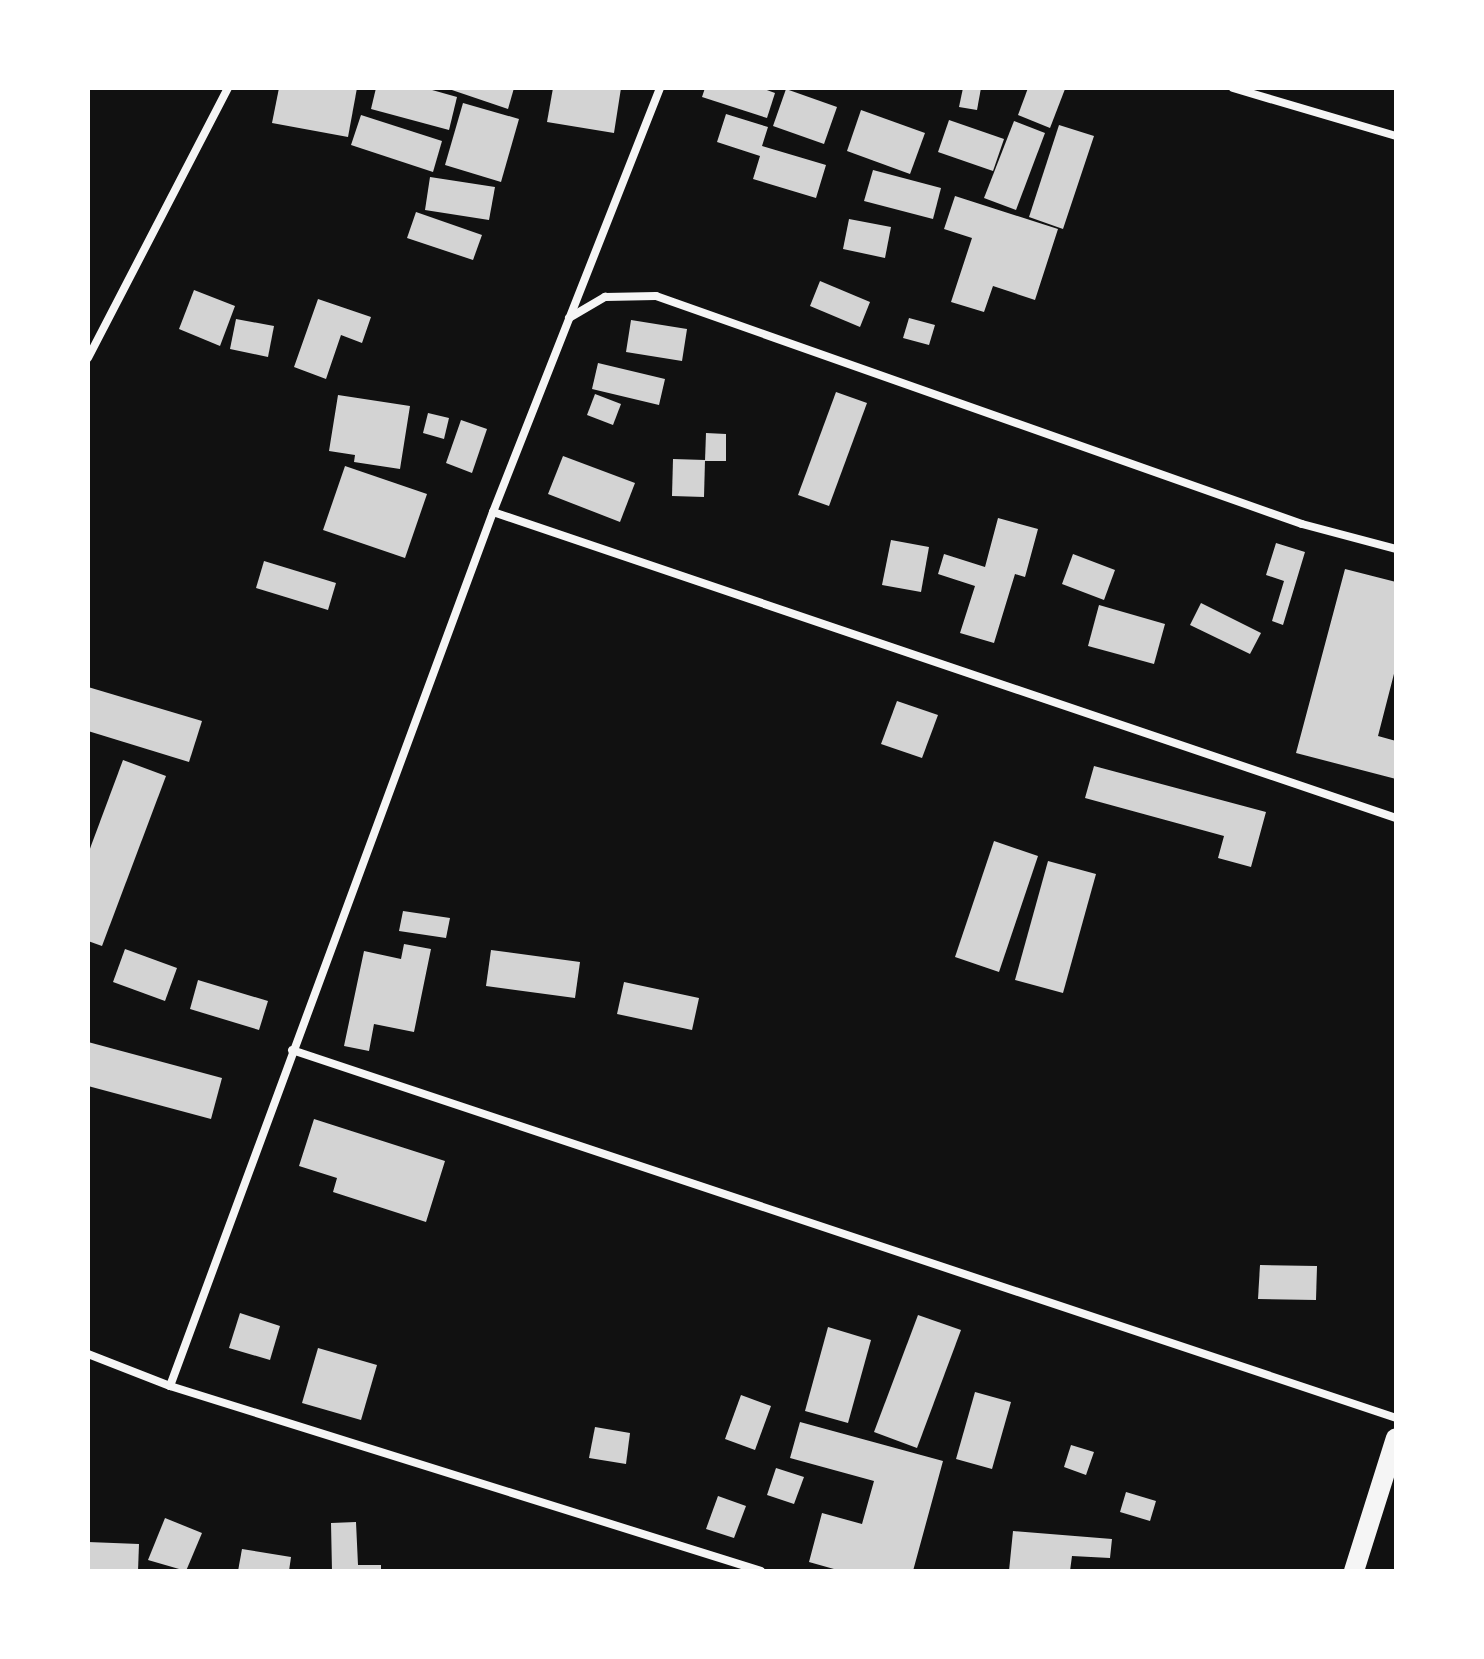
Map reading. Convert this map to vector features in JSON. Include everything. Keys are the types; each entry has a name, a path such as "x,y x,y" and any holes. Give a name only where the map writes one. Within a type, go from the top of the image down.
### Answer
{"main road":[{"path":"1354,1571 1396,1438"}],"street":[{"path":"88,358 228,88"},
{"path":"170,1386 493,512 660,88"},
{"path":"1233,88 1396,136"},
{"path":"569,319 605,297 656,296 1302,524 1396,549"},
{"path":"493,512 1396,818"},
{"path":"292,1050 1396,1418"},
{"path":"88,1354 170,1386 761,1571"}],"building":[{"path":"279,88 357,88 348,137 272,123"},
{"path":"376,88 425,88 457,97 449,130 371,109"},
{"path":"446,88 514,88 508,109"},
{"path":"553,88 621,88 614,133 547,122"},
{"path":"705,88 761,88 775,93 767,118 702,97"},
{"path":"963,88 981,88 977,110 959,107"},
{"path":"1028,88 1065,89 1050,128 1018,115"},
{"path":"786,89 837,107 824,144 773,126"},
{"path":"463,103 519,119 501,182 445,165"},
{"path":"861,110 925,133 910,174 847,151"},
{"path":"726,114 768,127 762,146 826,165 816,198 753,179 760,156 717,142"},
{"path":"361,115 442,141 433,172 351,145"},
{"path":"949,120 1004,139 993,171 938,152"},
{"path":"1014,121 1045,133 1016,210 984,198"},
{"path":"1059,125 1094,136 1063,229 1029,217"},
{"path":"873,170 941,188 933,219 864,201"},
{"path":"430,177 495,187 489,220 425,210"},
{"path":"955,196 1058,229 1035,300 993,286 984,312 951,302 972,238 944,229"},
{"path":"416,212 482,235 473,260 407,238"},
{"path":"849,219 891,227 885,258 843,249"},
{"path":"820,281 870,302 860,327 810,306"},
{"path":"194,290 235,306 220,346 179,329"},
{"path":"318,299 371,317 362,343 341,335 326,379 294,367"},
{"path":"909,318 935,325 929,345 903,338"},
{"path":"236,319 274,326 268,357 230,349"},
{"path":"631,320 687,329 682,361 626,352"},
{"path":"598,363 665,379 659,405 592,389"},
{"path":"836,392 867,403 829,506 798,495"},
{"path":"595,394 621,404 613,425 587,415"},
{"path":"338,395 410,406 400,469 354,462 355,455 329,451"},
{"path":"428,413 449,418 444,439 423,433"},
{"path":"461,420 487,429 472,473 446,463"},
{"path":"706,433 726,434 726,461 705,461"},
{"path":"563,456 635,483 620,522 548,494"},
{"path":"673,459 705,460 704,497 672,496"},
{"path":"345,466 427,494 405,558 323,530"},
{"path":"998,518 1038,529 1025,577 1015,574 994,643 960,633 975,586 938,574 944,554 985,567"},
{"path":"891,540 929,547 921,592 882,585"},
{"path":"1276,543 1305,552 1283,625 1272,621 1284,581 1266,575"},
{"path":"1073,554 1115,570 1104,600 1062,584"},
{"path":"264,561 336,583 328,610 256,588"},
{"path":"1345,569 1396,582 1396,666 1378,736 1396,741 1396,779 1296,753"},
{"path":"1201,603 1261,633 1250,654 1190,625"},
{"path":"1099,605 1165,624 1154,664 1088,646"},
{"path":"88,687 202,721 189,762 88,731"},
{"path":"897,701 938,715 922,758 881,744"},
{"path":"123,760 166,776 102,946 88,941 88,854"},
{"path":"1094,766 1266,812 1251,867 1218,858 1224,836 1085,798"},
{"path":"994,841 1038,856 999,972 955,957"},
{"path":"1048,861 1096,874 1063,993 1015,980"},
{"path":"403,911 450,918 446,938 399,931"},
{"path":"404,944 431,949 414,1032 374,1024 369,1051 344,1046 364,951 401,959"},
{"path":"125,949 177,968 165,1001 113,982"},
{"path":"491,950 580,962 575,998 486,986"},
{"path":"198,980 268,1001 259,1030 190,1009"},
{"path":"624,982 699,998 692,1030 617,1014"},
{"path":"88,1042 222,1078 211,1119 88,1086"},
{"path":"314,1119 445,1161 426,1222 333,1192 337,1178 299,1166"},
{"path":"1260,1265 1317,1266 1316,1300 1258,1299"},
{"path":"240,1313 280,1326 270,1360 229,1348"},
{"path":"918,1315 961,1330 917,1448 874,1432"},
{"path":"828,1327 871,1340 848,1423 805,1411"},
{"path":"318,1348 377,1365 361,1420 302,1403"},
{"path":"975,1392 1011,1402 992,1469 956,1459"},
{"path":"741,1395 771,1406 755,1450 725,1439"},
{"path":"800,1422 943,1461 913,1571 841,1571 809,1562 822,1513 862,1524 874,1481 790,1458"},
{"path":"595,1427 630,1433 626,1464 589,1458"},
{"path":"1071,1445 1094,1452 1086,1475 1064,1467"},
{"path":"776,1468 804,1477 794,1504 767,1495"},
{"path":"1126,1492 1156,1501 1150,1521 1120,1512"},
{"path":"718,1496 746,1506 734,1538 706,1529"},
{"path":"165,1518 202,1533 186,1571 148,1560"},
{"path":"356,1522 358,1565 381,1565 381,1571 332,1571 331,1523"},
{"path":"1013,1531 1112,1539 1110,1558 1072,1556 1070,1571 1009,1571"},
{"path":"88,1542 139,1544 138,1571 88,1571"},
{"path":"242,1549 291,1557 289,1571 238,1571"}]}
